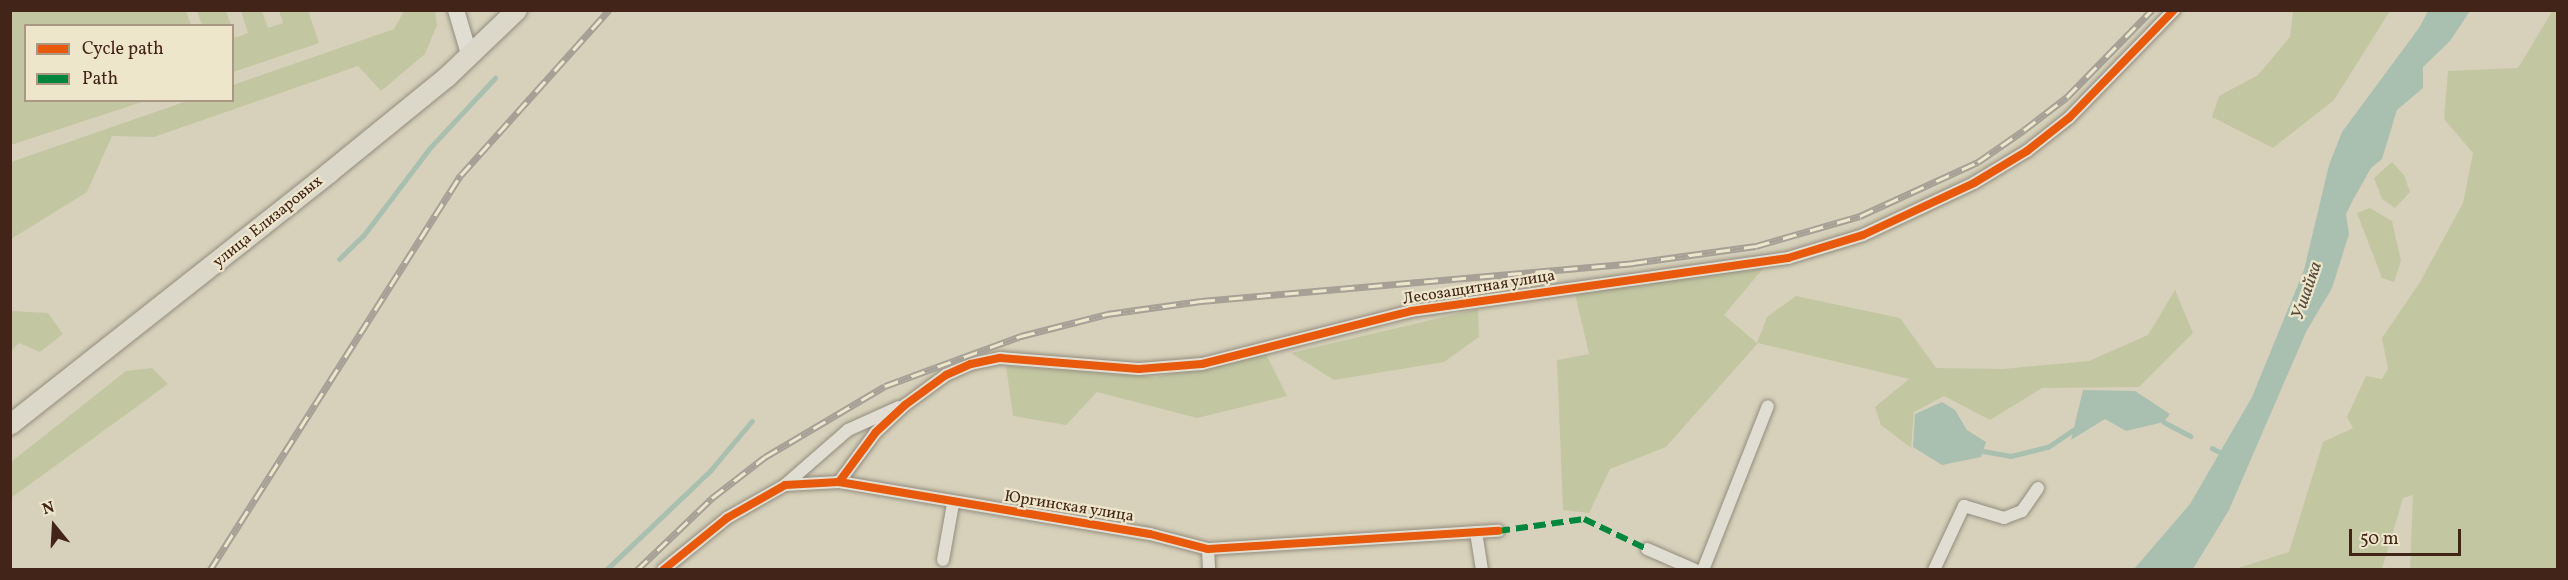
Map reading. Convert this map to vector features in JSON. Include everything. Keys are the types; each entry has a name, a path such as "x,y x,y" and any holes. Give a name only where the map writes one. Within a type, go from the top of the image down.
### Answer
{"main road":[{"name":"улица Елизаровых","path":"10,425 311,188 469,54 517,10"}],"street":[{"path":"456,10 469,54"},
{"name":"Лесозащитная улица","path":"839,482 876,432 905,405 946,375 971,364 1000,358 1139,369 1202,363 1411,311 1788,258 1863,235 1920,211 2027,151 2069,118 2174,10"},
{"path":"785,485 848,430 905,405"},
{"path":"1703,570 1768,406"},
{"name":"Юргинская улица","path":"663,570 727,518 785,485 839,482 953,504 1062,518 1208,549 1498,531"},
{"path":"1934,570 1964,506 2004,518 2022,511 2037,488"},
{"path":"943,560 953,504"},
{"path":"1476,532 1482,570"},
{"path":"1208,549 1209,570"},
{"path":"1647,549 1695,570"}],"green space":[{"path":"2553,10 2558,11 2557,569 2410,569 2413,495 2403,498 2382,569 2235,569 2289,552 2323,442 2353,428 2347,417 2366,376 2382,379 2388,369 2382,338 2420,282 2463,203 2473,153 2444,119 2448,71 2518,68"},
{"path":"10,11 186,11 191,24 24,24 24,102 142,102 11,145"},
{"path":"197,11 226,11 231,24 202,24"},
{"path":"241,11 262,11 268,28 283,23 279,11 308,11 319,43 234,72 234,34 235,38 248,33"},
{"path":"404,11 435,11 437,25 425,54 381,91 358,66 154,137 112,136 87,192 11,239 11,162 184,102 234,102 234,85 394,29"},
{"path":"2293,11 2390,11 2334,100 2273,148 2212,117 2219,96 2258,75 2290,37"},
{"path":"2392,162 2404,175 2410,192 2395,208 2382,199 2374,178"},
{"path":"2370,208 2392,221 2401,261 2394,282 2382,278 2357,213"},
{"path":"1766,265 1724,315 1757,343 1767,317 1796,296 1900,318 1936,368 2003,369 2089,361 2148,335 2175,290 2193,333 2139,387 2042,388 1990,420 1944,396 1914,412 1911,448 1881,425 1875,407 1909,379 1758,343 1666,447 1610,469 1589,513 1563,510 1557,360 1589,354 1575,294"},
{"path":"1478,309 1479,337 1444,362 1334,380 1291,353"},
{"path":"11,311 48,313 63,334 40,352 19,343 11,351"},
{"path":"1266,354 1287,396 1197,418 1097,392 1066,425 1013,416 1006,366 1156,377"},
{"path":"152,368 168,384 11,498 11,462 126,371"}],"water":[{"name":"Ушайка","path":"2428,11 2470,11 2450,41 2423,67 2423,88 2397,110 2382,159 2371,168 2346,214 2349,234 2332,288 2306,332 2229,510 2193,569 2134,569 2190,504 2252,397 2304,270 2329,165 2342,132 2419,28"},
{"path":"2083,390 2135,391 2170,414 2164,422 2126,431 2105,419 2071,440"},
{"path":"1942,402 1955,410 1967,430 1986,442 1981,457 1942,465 1913,447 1915,414"}],"waterway":[{"path":"339,259 363,236 429,149 495,78"},
{"path":"606,570 710,471 752,421"},
{"path":"2164,422 2190,436"},
{"path":"1983,451 2011,456 2048,447 2073,430"},
{"path":"2212,448 2226,455"}],"railway":[{"path":"210,570 461,175 609,10"},
{"path":"637,570 712,498 765,457 885,386 1021,336 1107,314 1201,301 1633,263 1756,246 1860,216 1978,162 2024,130 2067,97 2152,10"}],"marked path":[{"path":"1498,531 1584,519 1647,549"}],"cycle path":[{"path":"839,482 876,432 905,405 946,375 971,364 1000,358 1139,369 1202,364 1411,311 1788,258 1863,235 1974,183 2027,151 2069,118 2174,10"},
{"path":"663,570 727,518 785,485 839,482 1150,534 1208,549 1498,531"}]}
